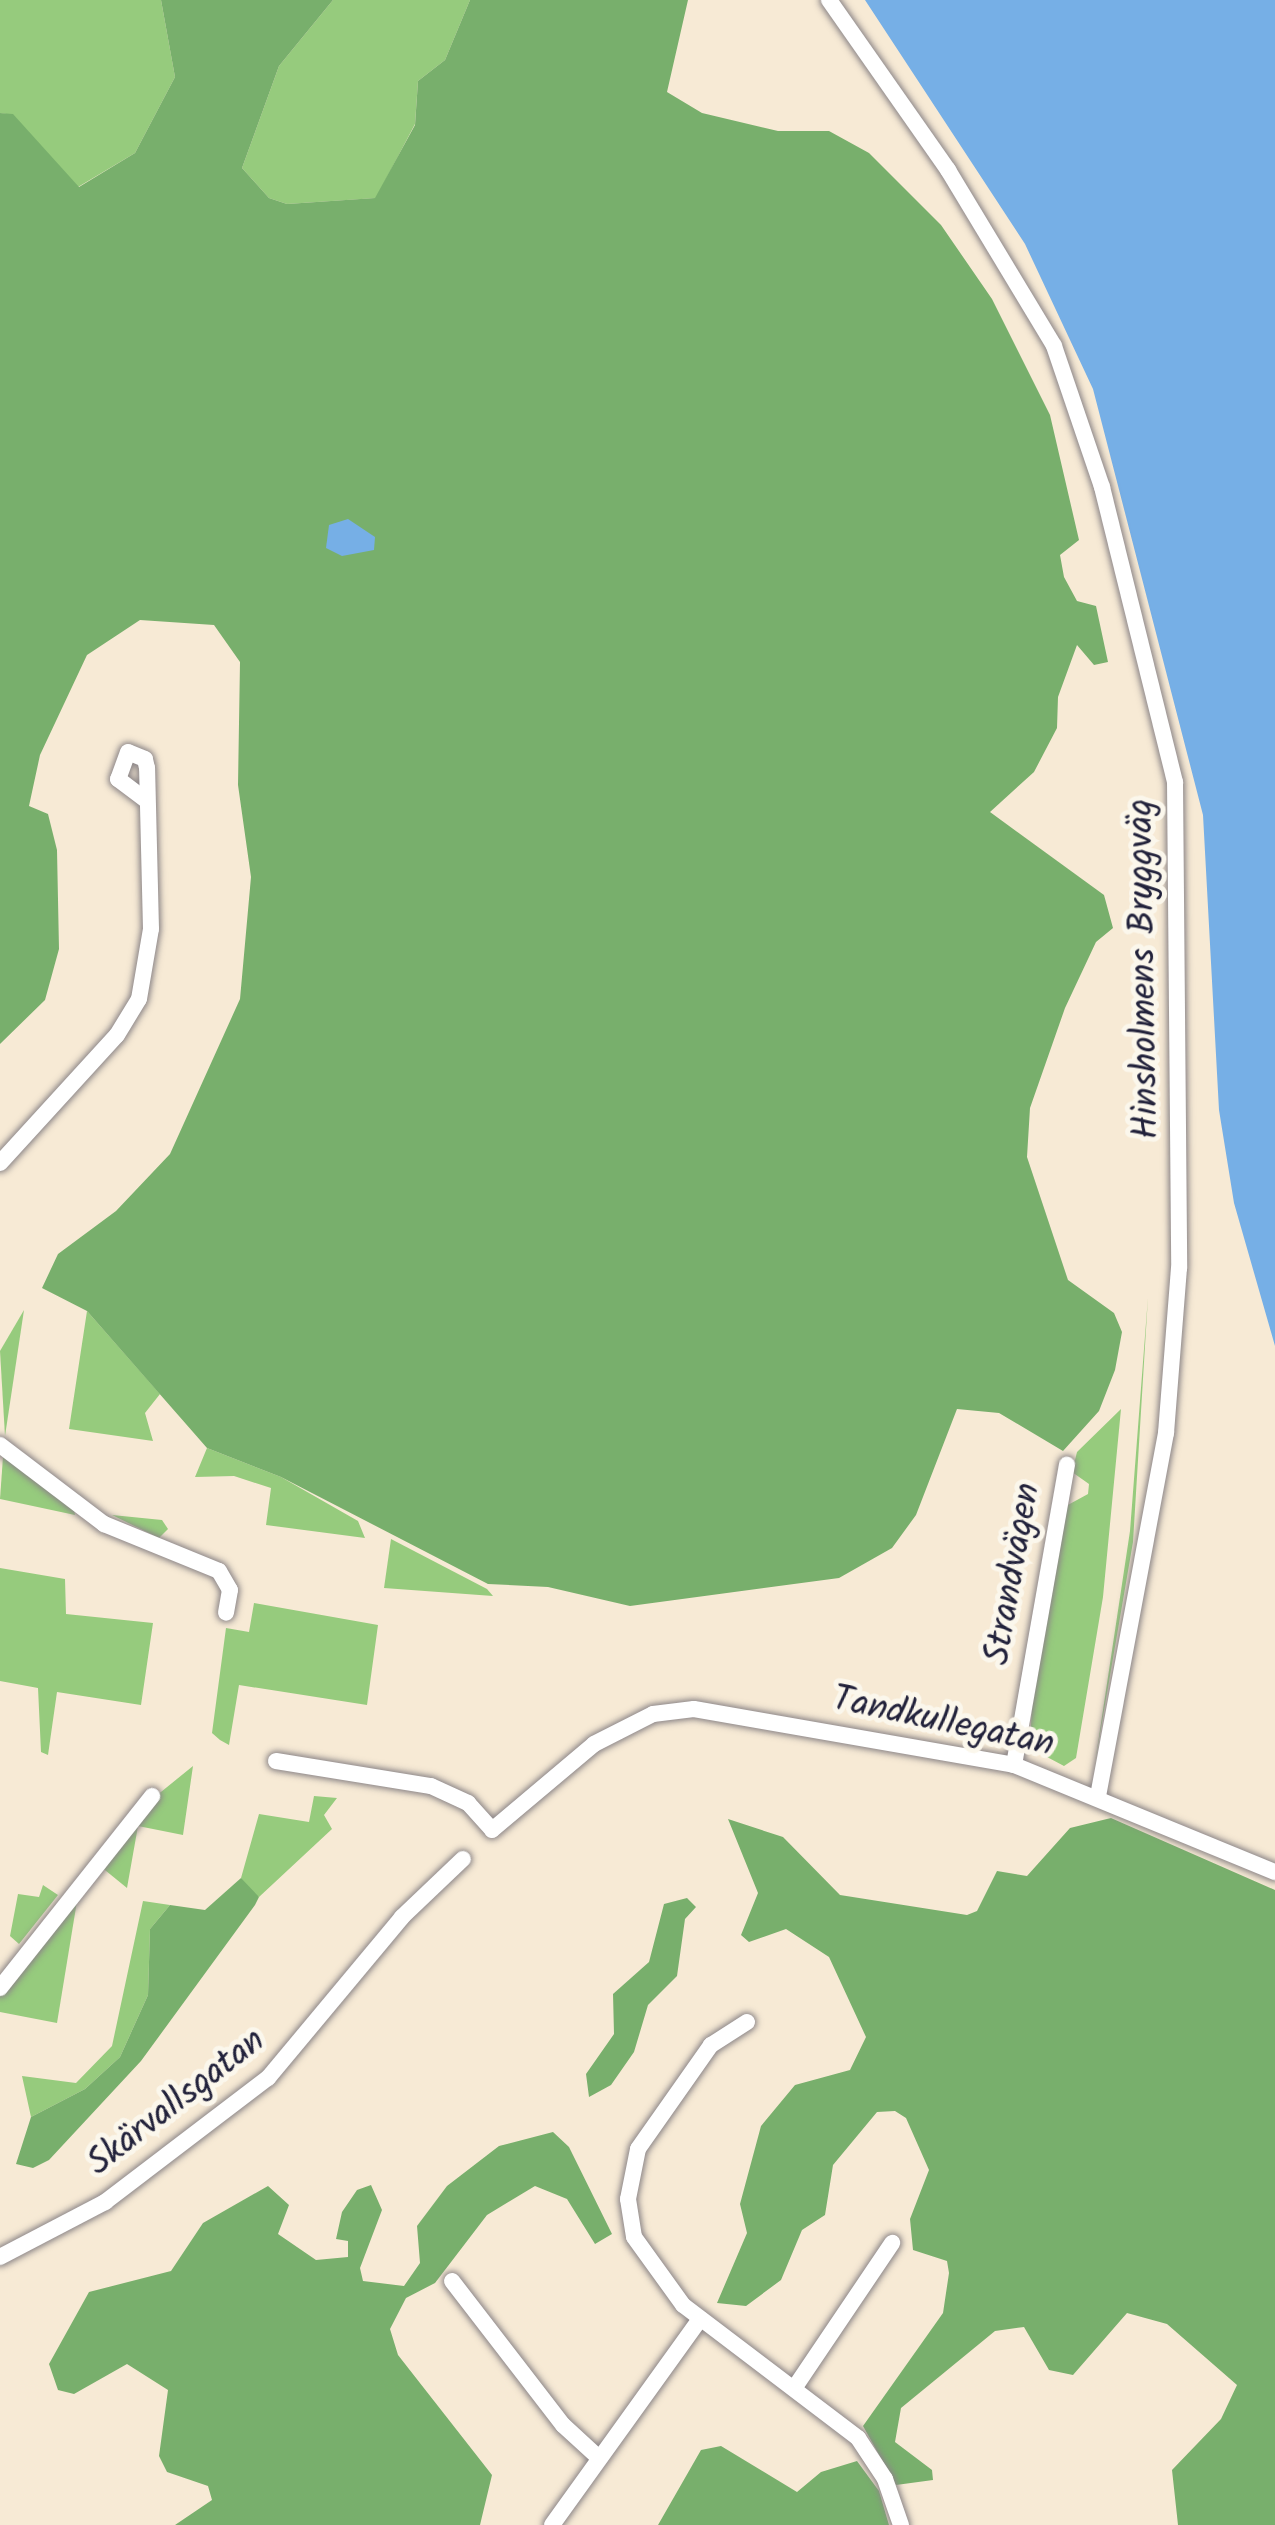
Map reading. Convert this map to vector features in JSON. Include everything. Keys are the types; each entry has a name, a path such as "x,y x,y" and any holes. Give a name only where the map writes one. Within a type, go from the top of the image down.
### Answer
{"street":[{"name":"Hinsholmens Bryggväg","path":"829,0 949,170 1054,346 1102,488 1177,794 1173,998 1183,1189 1176,1315 1166,1433 1098,1797"},
{"path":"0,1163 101,1054 139,999 151,929 146,800"},
{"path":"0,1445 104,1524 219,1570 230,1590 226,1613"},
{"name":"Strandvägen","path":"1014,1765 1067,1466"},
{"name":"Tandkullegatan","path":"275,1761 431,1786 469,1803 492,1830 543,1780 653,1714 694,1709 1014,1765 1275,1873"},
{"path":"0,1988 152,1796"},
{"name":"Skärvallsgatan","path":"0,2257 105,2203 268,2078 402,1917 463,1859"},
{"path":"747,2022 711,2044 632,2162 634,2237 700,2319 795,2387 869,2452 901,2525"},
{"path":"795,2387 892,2242"},
{"path":"452,2281 535,2391 599,2458"},
{"path":"552,2525 700,2319"}],"green space":[{"path":"0,0 161,0 175,77 135,153 78,187 13,115 0,113"},
{"path":"161,0 333,0 279,66 242,168 269,198 287,204 375,198 415,125 418,81 445,60 470,0 688,0 667,92 702,113 778,131 829,131 869,153 941,225 992,299 1050,415 1079,540 1060,555 1064,577 1077,601 1096,606 1108,662 1094,665 1077,645 1058,697 1057,728 1034,772 990,812 1104,895 1113,928 1096,942 1065,1008 1030,1108 1027,1157 1068,1280 1114,1313 1122,1332 1115,1370 1099,1411 1063,1451 999,1413 957,1409 916,1515 892,1548 839,1578 630,1606 548,1587 488,1584 281,1477 207,1448 87,1311 42,1288 58,1254 116,1211 170,1154 240,999 251,877 238,785 240,662 214,625 140,620 87,655 40,755 29,806 48,814 57,850 59,949 45,1000 0,1044 0,113 13,114 79,187 135,153 175,77"},
{"path":"333,0 470,0 445,60 418,81 415,124 376,198 287,204 269,198 242,168 279,66"},
{"path":"1148,1297 1133,1542 1095,1763 1130,1531"},
{"path":"24,1310 5,1436 0,1351"},
{"path":"87,1311 160,1394 145,1413 153,1441 69,1429"},
{"path":"1121,1409 1103,1597 1076,1758 1064,1766 1030,1748 1032,1703 1066,1506 1088,1494 1089,1484 1072,1472 1077,1452"},
{"path":"207,1448 281,1477 358,1521 365,1538 266,1525 271,1488 234,1476 195,1477"},
{"path":"3,1457 74,1510 75,1515 0,1499"},
{"path":"112,1515 162,1520 168,1529 159,1538"},
{"path":"391,1539 487,1589 493,1596 384,1588"},
{"path":"0,1568 65,1579 66,1614 153,1623 141,1705 57,1692 48,1755 41,1752 38,1688 0,1681"},
{"path":"254,1603 378,1625 367,1705 239,1685 229,1745 212,1733 226,1628 249,1632"},
{"path":"193,1766 183,1835 138,1826 127,1888 100,1866 156,1796"},
{"path":"314,1796 337,1798 324,1815 332,1829 259,1897 245,1889 241,1878 259,1814 309,1822"},
{"path":"1111,1818 1275,1890 1275,2525 1178,2525 1172,2470 1221,2419 1237,2385 1167,2324 1127,2313 1073,2375 1049,2370 1024,2327 995,2331 901,2408 895,2442 932,2470 933,2480 896,2485 863,2426 943,2313 949,2273 947,2261 913,2250 910,2219 929,2170 906,2118 895,2111 877,2112 833,2165 825,2215 802,2230 781,2280 746,2306 717,2303 747,2233 740,2204 761,2126 795,2085 850,2070 866,2037 829,1957 786,1929 749,1942 741,1935 758,1893 728,1819 783,1837 840,1895 967,1915 977,1911 997,1871 1027,1876 1070,1828"},
{"path":"241,1878 259,1897 255,1905 141,2061 49,2160 33,2168 16,2164 31,2117 85,2089 120,2057 148,1995 150,1929 170,1905 205,1910"},
{"path":"43,1885 58,1895 19,1944 10,1936 18,1894 39,1897"},
{"path":"78,1895 57,2023 0,2012 0,1991"},
{"path":"687,1898 696,1907 685,1919 677,1976 648,2005 634,2052 611,2085 589,2097 586,2074 614,2034 613,1994 649,1962 664,1904"},
{"path":"143,1901 170,1905 150,1929 148,1995 120,2057 85,2089 31,2117 22,2076 76,2083 112,2046"},
{"path":"553,2132 569,2147 612,2234 595,2244 567,2199 535,2186 487,2215 435,2283 406,2298 390,2329 398,2355 492,2475 480,2525 175,2525 212,2500 208,2486 167,2472 159,2456 168,2390 127,2364 74,2394 58,2390 49,2364 89,2292 171,2271 203,2223 268,2186 289,2205 278,2234 316,2260 348,2257 348,2241 336,2239 342,2212 357,2190 371,2185 382,2210 360,2268 363,2281 404,2286 420,2263 417,2226 447,2186 499,2146"},
{"path":"721,2446 797,2492 821,2472 857,2461 879,2491 889,2525 658,2525 701,2450"}],"water":[{"path":"865,0 1275,0 1275,1346 1234,1203 1219,1110 1203,815 1093,389 1025,244"},
{"path":"348,519 375,537 374,550 342,556 326,548 329,525"}]}
